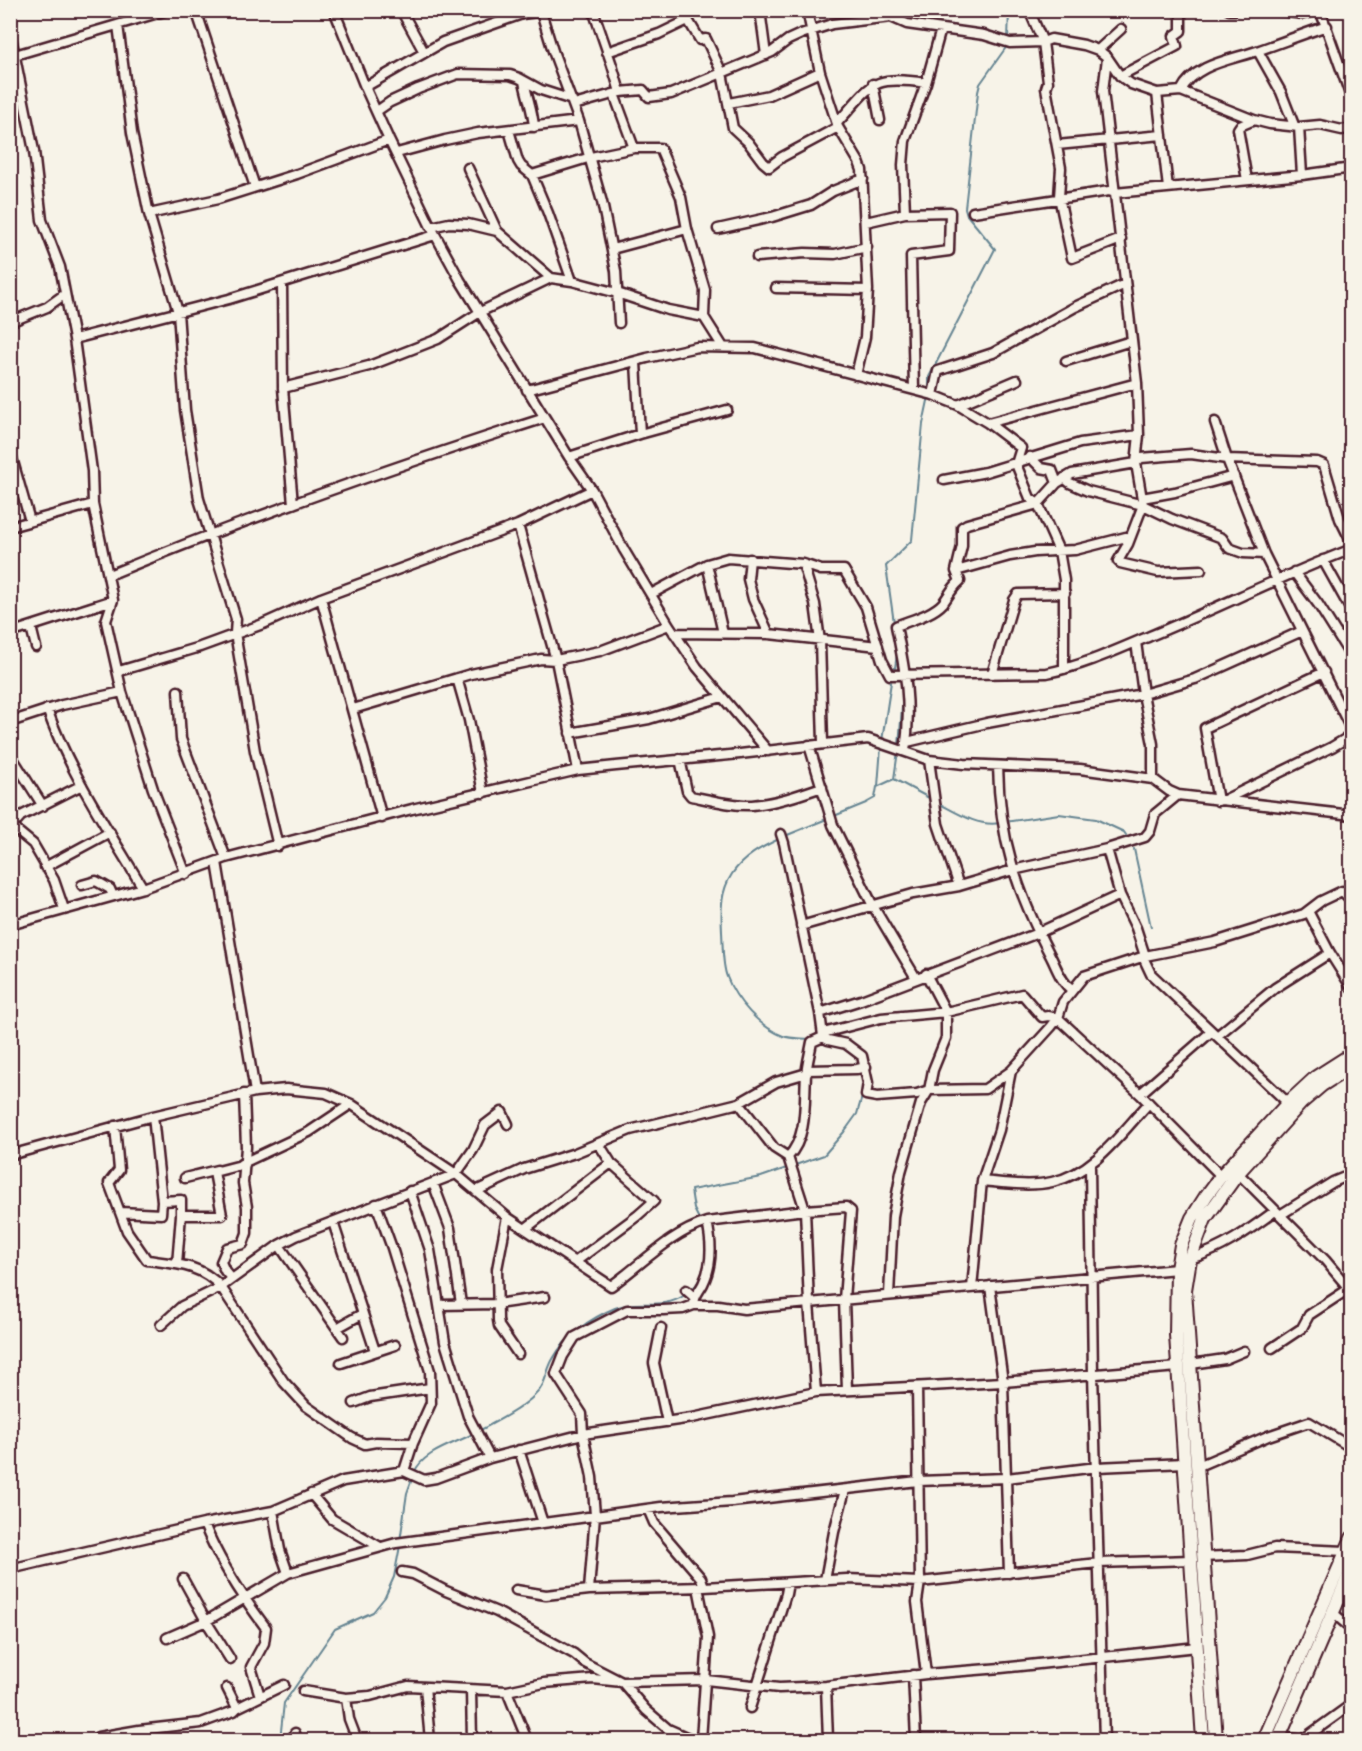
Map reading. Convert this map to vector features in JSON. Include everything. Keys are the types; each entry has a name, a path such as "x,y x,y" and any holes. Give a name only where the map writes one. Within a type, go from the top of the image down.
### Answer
{"main road":[{"path":"1185,1366 1176,1335 1177,1269 1181,1245 1192,1218 1221,1176 1288,1103 1316,1077 1352,1054"},
{"path":"1216,1740 1190,1465 1185,1366 1185,1290 1190,1259 1205,1219 1238,1173 1301,1103 1322,1085 1351,1068"},
{"path":"1264,1740 1352,1538"},
{"path":"1197,1558 1197,1647 1203,1740"},
{"path":"1279,1738 1352,1568"}],"street":[{"path":"15,55 168,10"},
{"path":"196,10 255,187"},
{"path":"334,10 389,140 433,231 480,312 569,457 592,490 624,550 672,629 697,667 768,751"},
{"path":"401,10 424,52"},
{"path":"592,10 608,52 617,93 634,148"},
{"path":"760,10 766,55"},
{"path":"807,10 820,72 837,125 860,162 863,178 868,290 865,337 856,375"},
{"path":"1029,10 1043,42 1048,82 1046,87 1060,168 1059,197 1072,258 1121,239"},
{"path":"1120,76 1177,46 1174,36 1181,31 1181,10"},
{"path":"1229,10 1235,10"},
{"path":"1274,10 1304,14 1320,10 1352,100"},
{"path":"365,87 424,52 462,34 489,27 522,14 543,11 591,157 612,249 619,323"},
{"path":"377,111 418,89 458,74 501,74 519,78 573,103 643,90 649,97 671,94 766,55 788,40 812,31 832,24 890,14 907,24 984,35 1007,43 1043,42 1051,39 1098,50 1107,57 1120,76 1131,84 1157,93 1181,91 1254,120 1280,126 1320,125 1342,130 1352,128"},
{"path":"608,52 659,34 688,20 700,40 706,39 722,73 733,128 769,167 837,125 873,84 898,79 926,83"},
{"path":"118,24 132,133 149,214 178,312 185,410 199,499 236,619 235,633 255,751 278,846"},
{"path":"1181,91 1185,82 1210,66 1327,26"},
{"path":"1098,50 1121,28"},
{"path":"905,213 903,165 905,141 926,83 941,29"},
{"path":"10,32 34,152 42,220 60,267 74,339 92,471 93,504 113,600 106,621 119,670 122,692 153,789 186,874"},
{"path":"1258,51 1281,92 1296,126 1302,175"},
{"path":"1107,57 1103,91 1137,383 1139,435 1136,463 1142,501 1128,544 1119,559 1120,563 1158,572 1201,570"},
{"path":"729,103 769,95 820,72"},
{"path":"524,81 526,94 533,110 534,127"},
{"path":"873,84 880,120"},
{"path":"1157,93 1168,188"},
{"path":"1247,180 1238,129 1254,120"},
{"path":"397,153 478,133 579,121"},
{"path":"509,130 520,166 532,175 548,213 572,281"},
{"path":"1056,145 1162,135"},
{"path":"149,214 218,199 389,140"},
{"path":"532,175 591,157 634,148 660,148 681,197 687,229 705,290 704,317 723,347"},
{"path":"468,168 497,231 528,260 552,278 617,293 668,310 704,317"},
{"path":"973,212 1109,191 1115,193 1168,188 1352,168"},
{"path":"718,229 772,217 811,205 833,191 863,178"},
{"path":"866,222 905,213 950,212 949,251 911,256 914,388"},
{"path":"74,339 282,283 433,231 449,223 468,224 497,231"},
{"path":"612,249 687,229"},
{"path":"757,257 806,253 835,254 867,247"},
{"path":"283,388 369,366 438,339 480,312 552,278"},
{"path":"282,283 283,388 293,504"},
{"path":"930,394 938,371 993,353 1075,307 1125,284"},
{"path":"776,288 868,290"},
{"path":"10,322 47,307 64,294"},
{"path":"1066,361 1131,341"},
{"path":"527,390 697,347 755,348 914,388 958,405 988,423 1021,448 1041,468 1052,470 1061,480 1095,494 1142,501 1172,519 1222,538 1229,548 1243,553 1264,554"},
{"path":"636,362 640,434"},
{"path":"958,405 1017,380"},
{"path":"988,423 1137,383"},
{"path":"569,457 640,434 727,410"},
{"path":"109,575 209,534 446,450 545,418"},
{"path":"1215,422 1264,554 1352,733 1332,747 1221,800"},
{"path":"944,480 1016,464 1080,443 1139,435"},
{"path":"1021,448 1016,464 1030,498 1038,504 1059,551 1065,592 1064,669"},
{"path":"10,451 30,521"},
{"path":"906,746 909,706 906,674 896,626 933,610 943,602 952,587 960,581 956,571 962,546 962,527 1038,504 1061,480 1079,472 1136,463 1141,458 1158,455 1191,454 1227,459 1317,462 1324,465 1340,519 1352,543"},
{"path":"1142,501 1234,476"},
{"path":"119,670 200,647 263,624 321,598 518,525 592,490"},
{"path":"10,527 93,504"},
{"path":"518,525 556,660 578,770"},
{"path":"956,571 1010,556 1075,550 1126,537 1127,542"},
{"path":"651,594 707,564 729,558 803,564 821,570 844,570 866,607 890,675 1047,673 1064,669 1136,642 1294,572 1352,549"},
{"path":"750,559 748,579 753,599 769,634"},
{"path":"1323,560 1352,612"},
{"path":"707,564 723,633"},
{"path":"803,564 815,604 820,641 823,744"},
{"path":"1294,572 1312,595 1352,658"},
{"path":"992,674 1014,600 1018,594 1065,592"},
{"path":"321,598 382,818"},
{"path":"10,633 113,600"},
{"path":"31,627 36,647"},
{"path":"353,709 457,678 541,659 556,660 600,651 672,629 769,634 878,646"},
{"path":"11,923 143,888 226,858 412,809 578,770 868,739 878,743 906,746 999,721 1143,694 1195,679 1302,631"},
{"path":"1136,642 1153,744 1153,779"},
{"path":"1221,800 1205,728 1324,672"},
{"path":"457,678 469,720 483,794"},
{"path":"178,691 181,740 226,858"},
{"path":"10,723 47,709 122,692"},
{"path":"570,734 649,719 722,697"},
{"path":"47,709 62,748 143,888"},
{"path":"810,745 833,825 873,906 916,978"},
{"path":"906,746 929,760 998,766 1080,769 1153,779 1178,795 1352,815"},
{"path":"10,754 43,806"},
{"path":"680,759 687,791 691,796 741,805 759,804 790,798 822,787"},
{"path":"929,760 938,824 959,886"},
{"path":"998,766 1001,820 1013,870 1024,903 1038,933 1065,983 1072,990"},
{"path":"64,909 60,895 33,844 11,825 21,816 82,785"},
{"path":"801,926 913,894 959,886 1013,870 1107,849 1145,837 1150,831 1155,814 1178,795"},
{"path":"45,867 110,832"},
{"path":"782,838 823,1035 828,1040 853,1048 862,1056 861,1068 868,1083 866,1095 877,1097 907,1095 929,1090 985,1089 1011,1071 1058,1018 1063,1002 1080,979 1089,974 1144,956 1215,942 1308,911 1321,901 1342,891 1352,901"},
{"path":"1107,849 1119,895 1136,928 1151,974 1288,1103"},
{"path":"218,862 255,1092"},
{"path":"82,885 96,881 110,889 113,896"},
{"path":"820,1013 861,1000 1038,933 1119,895"},
{"path":"1308,911 1352,988"},
{"path":"1140,1094 1275,988 1330,953"},
{"path":"888,1295 891,1238 897,1194 921,1103 929,1090 933,1070 946,1038 946,1012 926,974"},
{"path":"788,1159 800,1137 807,1071 813,1042 823,1035 881,1018 946,1012 1019,994 1023,995 1042,1017 1058,1018 1140,1094 1221,1176"},
{"path":"476,1191 524,1169 553,1161 644,1125 738,1102 776,1082 807,1071 861,1068"},
{"path":"972,1288 982,1181 999,1130 1011,1071"},
{"path":"10,1155 153,1116 255,1092 286,1089 326,1094 351,1104 456,1174 507,1217 611,1286 669,1240 695,1225 805,1210 846,1207 851,1211 844,1299 847,1390"},
{"path":"232,1280 221,1262 227,1248 243,1244 246,1239 247,1207 243,1183 244,1095"},
{"path":"738,1102 774,1148 788,1159 794,1171 805,1210 816,1392"},
{"path":"982,1181 1017,1184 1050,1183 1090,1166 1149,1103"},
{"path":"181,1215 222,1215 214,1172 245,1164 309,1132 351,1104"},
{"path":"161,1325 182,1306 221,1287 279,1245 296,1236 456,1174 473,1150 485,1125 502,1112 508,1124"},
{"path":"120,1212 161,1214 162,1201 153,1116"},
{"path":"115,1126 119,1170 109,1183 127,1231 147,1260 196,1268 212,1277 284,1382 306,1406 351,1438 365,1444 412,1443"},
{"path":"575,1262 638,1216 654,1201 611,1163 598,1144"},
{"path":"525,1229 611,1163"},
{"path":"185,1178 245,1164"},
{"path":"1090,1166 1092,1374 1097,1467 1104,1740"},
{"path":"1238,1173 1324,1260 1351,1291"},
{"path":"1190,1259 1233,1240 1333,1182 1352,1174"},
{"path":"434,1183 450,1228 461,1304"},
{"path":"411,1191 430,1250 445,1342 468,1416 490,1458"},
{"path":"162,1201 181,1200 177,1264"},
{"path":"376,1204 430,1371 431,1403 412,1443 406,1473"},
{"path":"507,1217 497,1269 497,1304 499,1326 518,1354"},
{"path":"333,1222 375,1351"},
{"path":"589,1590 595,1515 592,1477 583,1434 582,1414 556,1374 563,1356 575,1337 627,1310 684,1309 694,1301 702,1287 710,1260 712,1242 707,1222"},
{"path":"279,1245 343,1337"},
{"path":"686,1290 694,1301 744,1309 1177,1269"},
{"path":"990,1286 1003,1382 1009,1573"},
{"path":"1272,1348 1302,1328 1309,1314 1344,1292 1351,1291"},
{"path":"440,1305 497,1304 545,1297"},
{"path":"337,1328 362,1314"},
{"path":"661,1328 654,1363 667,1422"},
{"path":"341,1363 395,1345"},
{"path":"10,1569 204,1524 273,1511 343,1481 406,1473 424,1480 436,1478 490,1458 583,1434 667,1422 816,1392 1003,1382 1185,1366 1225,1359 1245,1351"},
{"path":"917,1387 920,1582 917,1602 926,1674"},
{"path":"354,1403 370,1397 430,1388"},
{"path":"167,1638 206,1621 288,1573 400,1543 595,1515 918,1481 1007,1478 1097,1467 1190,1465 1309,1422 1352,1448"},
{"path":"519,1450 543,1523"},
{"path":"825,1580 845,1490"},
{"path":"311,1494 332,1519 380,1547"},
{"path":"648,1509 654,1523 701,1578 708,1637 700,1740"},
{"path":"273,1511 280,1550 288,1573"},
{"path":"204,1524 212,1545 266,1628 264,1643 251,1667 260,1696"},
{"path":"516,1590 546,1595 589,1590 847,1579 920,1582 1098,1563 1246,1555 1275,1548 1346,1551"},
{"path":"402,1572 413,1574 522,1624 535,1634 574,1654 585,1663 622,1682 646,1710 668,1729 693,1740"},
{"path":"183,1579 230,1659"},
{"path":"750,1708 788,1583"},
{"path":"1332,1612 1352,1629"},
{"path":"303,1691 346,1698 370,1696 408,1686 507,1691 544,1683 593,1679 622,1682 706,1680 779,1688 826,1686 913,1675 1197,1647"},
{"path":"913,1675 916,1740"},
{"path":"98,1737 201,1724 234,1711 284,1686"},
{"path":"826,1686 828,1740"},
{"path":"424,1687 430,1740"},
{"path":"227,1688 237,1708"},
{"path":"471,1690 472,1740"},
{"path":"507,1691 527,1740"},
{"path":"346,1698 349,1719 357,1740"},
{"path":"1279,1738 1303,1740 1352,1704"}],"waterway":[{"path":"1008,40 1009,10"},
{"path":"929,391 929,377 995,249 967,215 965,208 980,84 1007,46"},
{"path":"894,623 886,566 912,540 923,424 929,396"},
{"path":"895,668 897,654"},
{"path":"882,741 891,682"},
{"path":"899,746 903,694"},
{"path":"878,786 881,747"},
{"path":"785,836 875,798 877,787 894,779 898,751"},
{"path":"894,779 931,799"},
{"path":"938,803 976,821 1000,823"},
{"path":"1005,822 1059,814 1096,819 1126,835"},
{"path":"779,839 747,858 736,868 728,881 723,895 722,909 724,966 736,995 758,1020 783,1036 810,1039"},
{"path":"1134,849 1151,927"},
{"path":"700,1221 694,1209 691,1190 761,1177 824,1155 857,1114 863,1093 863,1078"},
{"path":"690,1291 700,1278 705,1261 706,1243 702,1227"},
{"path":"414,1473 424,1459 431,1454 473,1434 529,1401 539,1391 558,1350 588,1322 624,1305 659,1304 685,1295"},
{"path":"400,1541 407,1493 412,1479"},
{"path":"280,1740 284,1703 335,1629 373,1612 385,1597 394,1577 400,1546"}]}
